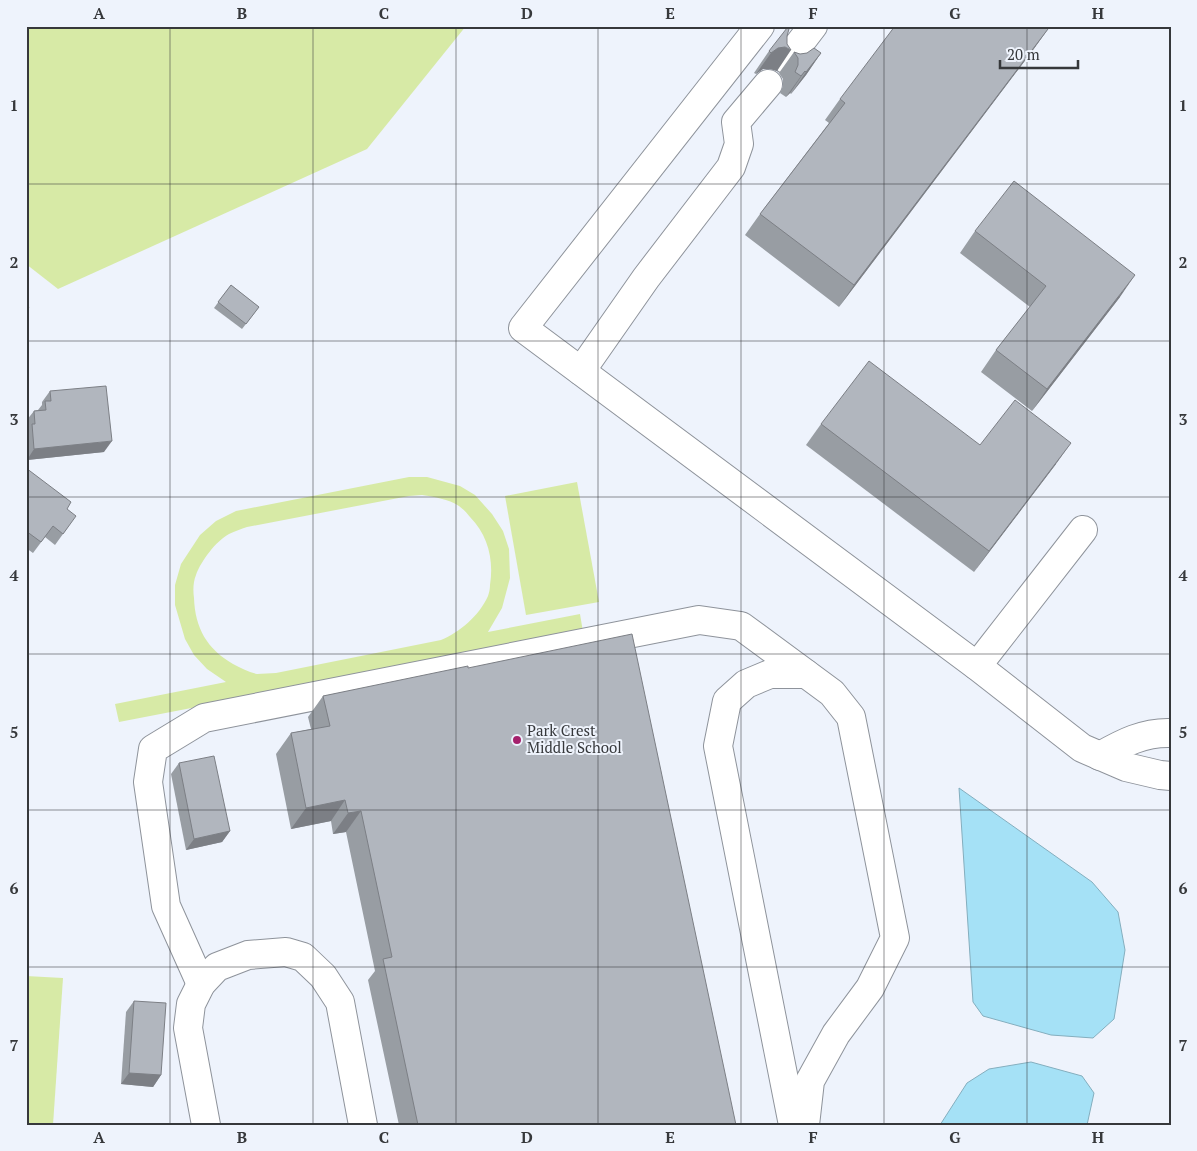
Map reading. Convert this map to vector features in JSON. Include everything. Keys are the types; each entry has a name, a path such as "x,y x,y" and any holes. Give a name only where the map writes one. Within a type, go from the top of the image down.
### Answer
{"lane":[{"path":"760,26 523,328 977,666 1082,748 1126,768 1160,776 1171,776"},
{"path":"787,60 813,26"},
{"path":"736,122 768,84"},
{"path":"581,371 646,278 731,168 739,144 736,122 712,86"},
{"path":"977,666 1083,530"},
{"path":"201,984 166,906 148,782 154,748 204,718 700,620 741,626 832,693 851,717 895,938 870,988 836,1034 810,1081 804,1125"},
{"path":"793,1125 718,746 727,701 746,684 770,674 806,674"},
{"path":"1100,756 1124,743 1156,732 1171,733"},
{"path":"206,1125 188,1028 191,1004 201,984 217,967 248,955 286,952 303,958 323,976 340,1002 363,1125"}],"green space":[{"path":"26,26 466,26 367,149 58,289 26,264"},
{"path":"409,477 427,477 460,486 475,495 492,514 503,531 509,549 510,578 502,608 488,632 580,614 583,632 119,722 115,704 226,682 207,669 194,655 185,639 175,605 175,585 181,564 200,535 216,521 236,511","holes":["422,495 441,499 459,506 476,524 488,548 491,566 488,596 474,617 455,633 441,640 276,673 257,674 239,667 224,658 216,652 204,637 195,609 194,581 205,558 224,537 247,527"]},
{"path":"577,482 599,602 526,615 505,496"},
{"path":"26,976 63,978 53,1125 26,1125"}],"water":[{"path":"959,788 1092,882 1118,912 1125,950 1114,1019 1093,1038 1051,1035 983,1016 973,1002"},
{"path":"1031,1062 1082,1076 1094,1093 1087,1125 940,1125 967,1083 989,1069"}],"building":[{"path":"895,26 1045,26 1048,29 854,285 760,214 845,103 840,99"},
{"path":"787,28 789,29 787,44 791,50 785,47 778,48 771,53 769,51"},
{"path":"814,48 821,53 801,76 795,72 798,58 794,52 800,54 807,53"},
{"path":"1014,181 1135,275 1047,389 996,350 1046,286 975,231"},
{"path":"231,285 259,307 246,324 218,302"},
{"path":"869,361 980,445 1015,400 1071,443 989,551 821,424"},
{"path":"106,386 112,441 34,449 32,424 35,424 34,411 46,410 45,401 51,401 50,391"},
{"path":"26,468 71,502 67,509 76,516 63,534 53,526 41,542 26,531"},
{"path":"632,634 736,1125 418,1125 383,959 392,957 361,811 348,813 345,800 306,808 291,733 330,726 323,696"},
{"path":"214,756 230,831 194,839 179,763"},
{"path":"134,1001 166,1003 161,1075 129,1073"}],"place":[{"name":"Park Crest Middle School","path":"517,740"}]}
